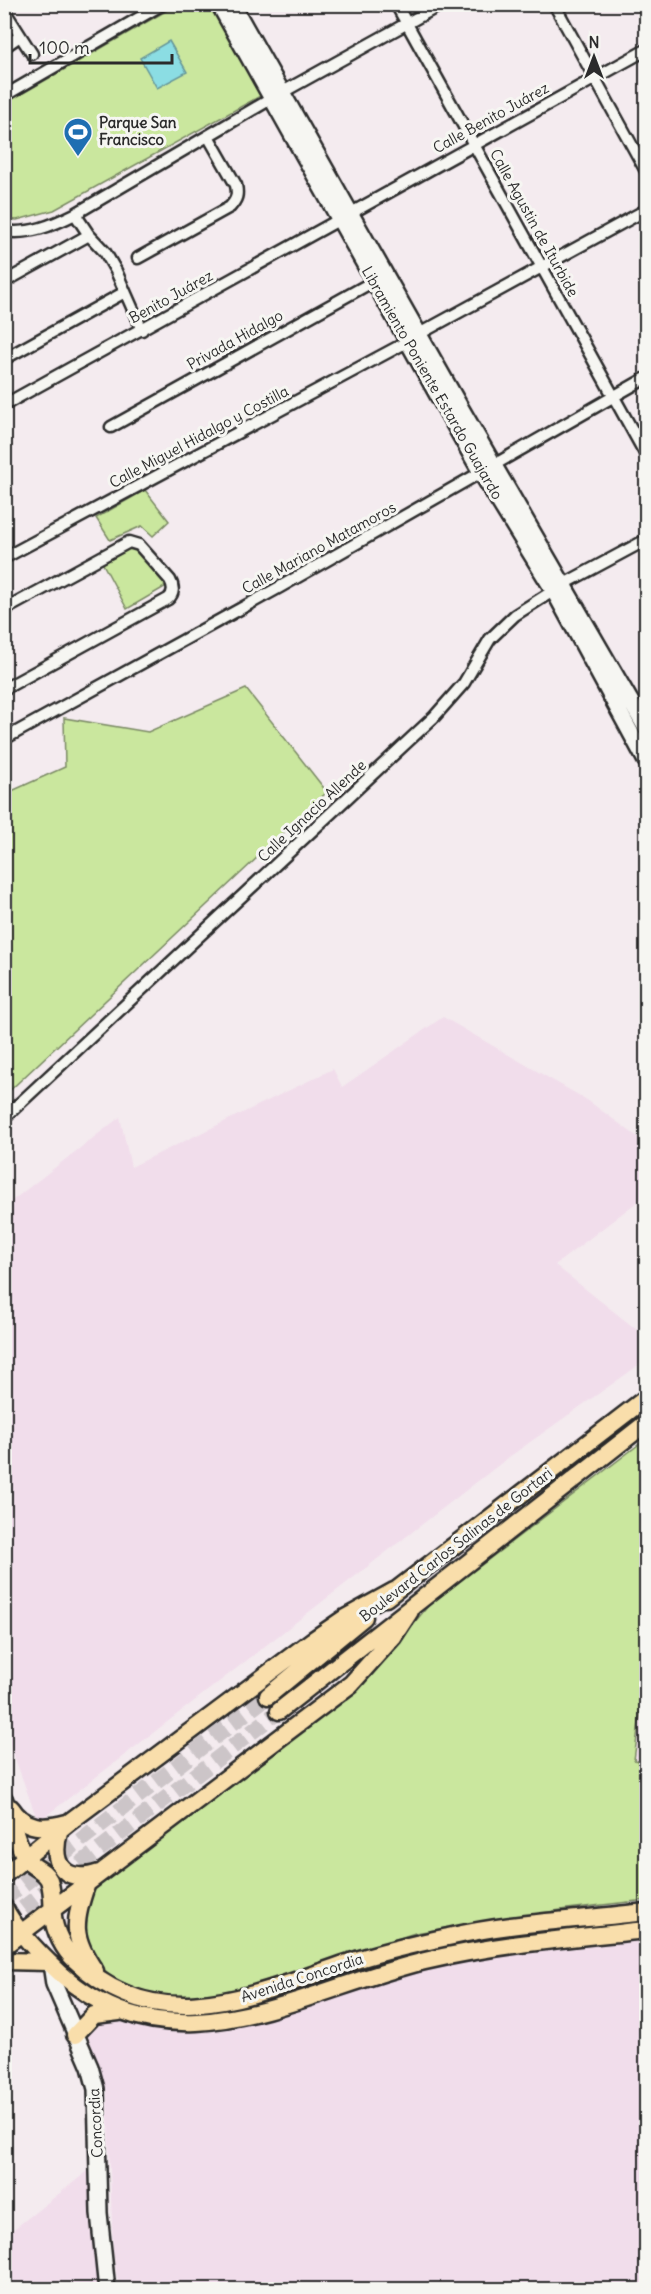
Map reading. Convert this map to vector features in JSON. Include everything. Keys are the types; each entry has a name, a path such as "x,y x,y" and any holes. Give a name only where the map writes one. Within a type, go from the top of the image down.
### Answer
{"main road":[{"name":"Boulevard Carlos Salinas de Gortari","path":"268,1696 394,1591 646,1398"},
{"name":"Boulevard Carlos Salinas de Gortari","path":"279,1711 410,1611 646,1423"},
{"path":"4,1875 329,1628 394,1591"},
{"path":"4,1946 351,1684 393,1637 410,1611"},
{"path":"4,1799 13,1812 29,1825 42,1828 63,1828"},
{"name":"Avenida Concordia","path":"4,1799 26,1859 46,1875 51,1890 57,1933 72,1958 103,1982 123,1993 150,2001 206,2005 258,1994 349,1962 452,1936 548,1922 646,1912"},
{"path":"63,1828 55,1855 62,1868 69,1875 80,1877 99,1873"},
{"path":"86,1886 76,1921 77,1939 103,1982"},
{"name":"Avenida Concordia","path":"4,1906 49,1963 68,1980 96,1999 125,2012 149,2019 172,2022 215,2022 278,2007 381,1972 443,1957 501,1946 646,1930"},
{"path":"4,1961 49,1963"},
{"path":"74,2033 94,2015 125,2012"}],"street":[{"path":"4,96 163,4"},
{"name":"Libramiento Poniente Estardo Guajardo","path":"219,4 276,96 345,216 413,338 482,474 642,707 646,728"},
{"name":"Libramiento Poniente Estardo Guajardo","path":"232,4 276,96"},
{"name":"Calle Agustin de Iturbide","path":"396,4 646,455"},
{"path":"4,231 37,230 75,214 276,96 442,4"},
{"path":"554,4 646,171"},
{"path":"4,10 32,54"},
{"path":"4,46 20,36"},
{"name":"Calle Benito Juárez","path":"345,216 646,50"},
{"path":"138,258 230,207 236,201 238,193 236,185 208,136"},
{"name":"Calle Miguel Hidalgo y Costilla","path":"4,558 646,210"},
{"path":"75,214 89,236 105,252 142,330"},
{"name":"Libramiento Poniente Estardo Guajardo","path":"345,216 374,280 496,465 646,761"},
{"name":"Benito Juárez","path":"4,405 345,216"},
{"path":"4,282 89,236"},
{"name":"Privada Hidalgo","path":"111,427 374,280"},
{"path":"4,359 125,292"},
{"name":"Calle Mariano Matamoros","path":"4,739 482,474 646,378"},
{"name":"Calle Ignacio Allende","path":"4,1118 434,717 464,683 490,639 499,629 515,615 559,588 646,540"},
{"path":"4,610 129,542 141,547 173,586 173,593 168,599 4,689"},
{"path":"622,717 642,707"},
{"name":"Concordia","path":"49,1963 54,1984 90,2067 96,2090 99,2213 107,2289"},
{"path":"68,1980 74,2033"}],"shaded area":[{"path":"443,1017 587,1100 646,1143 646,1195 555,1265 646,1337 646,1360 509,1457 38,1822 4,1728 4,1207 120,1117 131,1167 333,1069 342,1087"},
{"path":"646,1668 646,1763 634,1760"},
{"path":"646,1938 646,2289 119,2289 113,2251 107,2091 81,2027 102,2014 161,2027 475,1954"},
{"path":"93,2167 93,2255 98,2289 5,2290 5,2236"}],"green space":[{"name":"Parque San Francisco","path":"178,4 214,5 262,95 54,210 17,220 5,219 4,104"},
{"path":"145,490 169,521 153,536 142,526 110,540 96,518"},
{"path":"133,546 168,585 127,609 102,562"},
{"path":"246,689 327,792 5,1095 5,794 65,767 64,718 148,732"},
{"path":"646,1439 646,1668 634,1760 646,1763 646,1900 567,1909 415,1933 226,1994 167,1998 113,1978 95,1963 83,1945 86,1904 97,1886 369,1677 429,1605"}],"water":[{"path":"169,41 187,72 157,88 140,58"}],"tunnel":[{"path":"4,1899 268,1696"},
{"path":"4,1923 279,1711"}],"place":[{"name":"Parque San Francisco","path":"78,158"}]}
